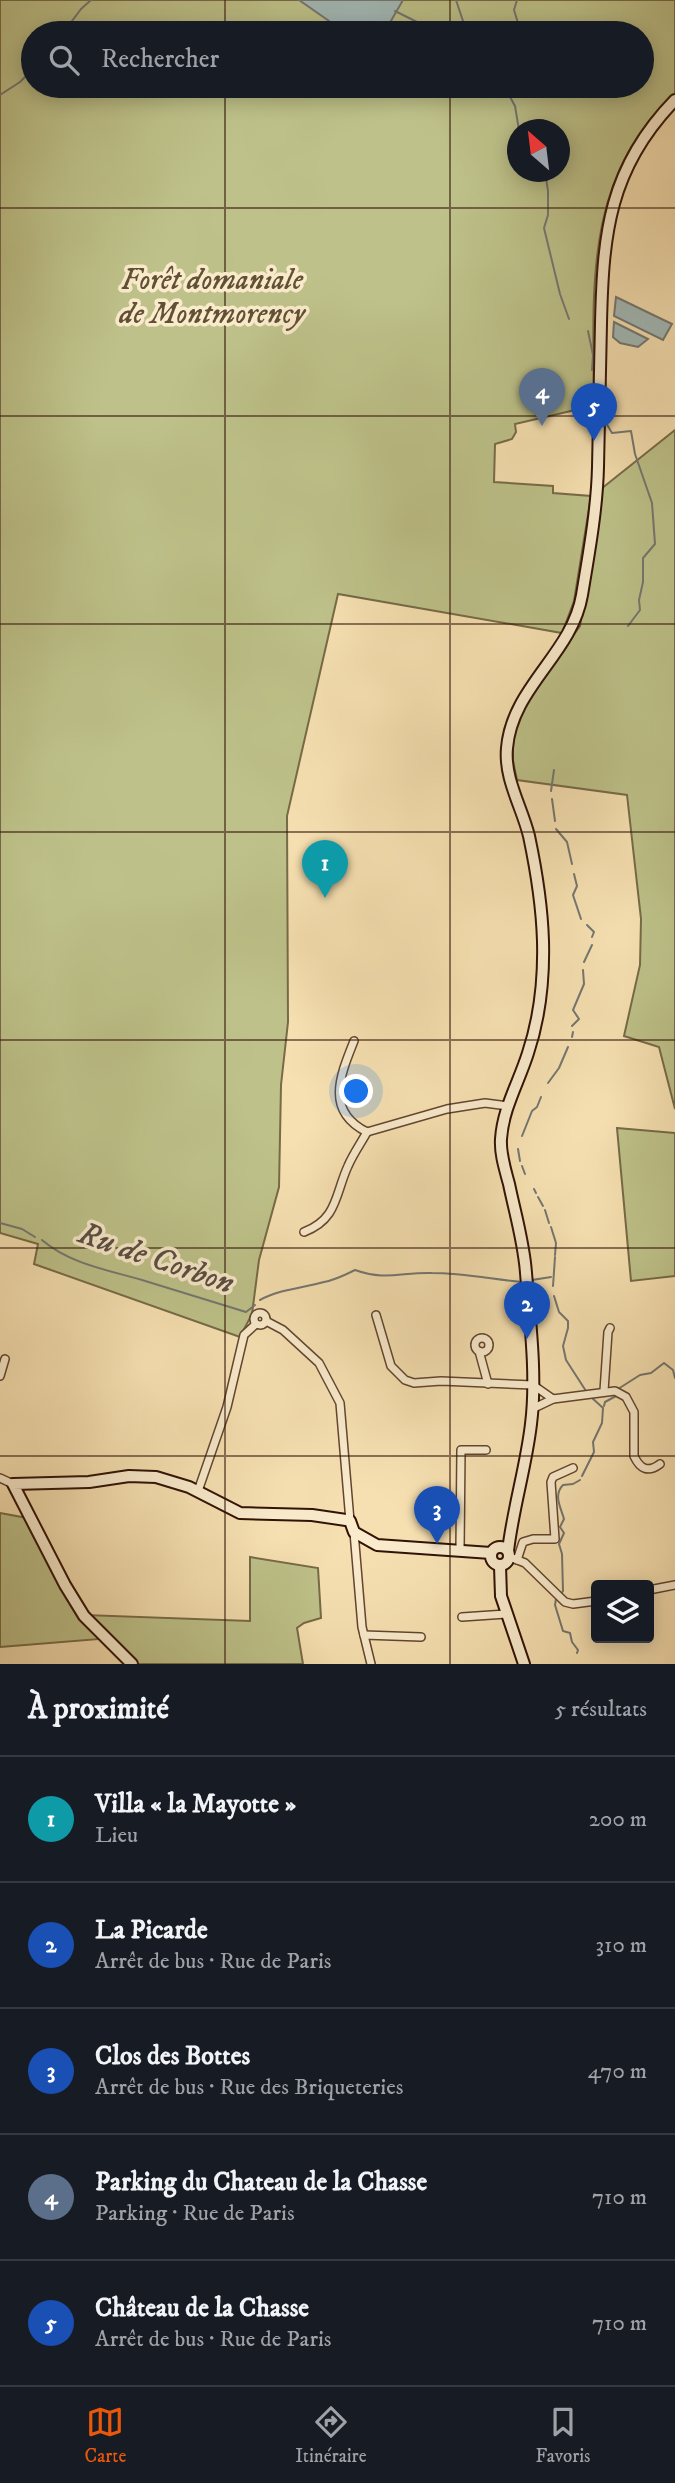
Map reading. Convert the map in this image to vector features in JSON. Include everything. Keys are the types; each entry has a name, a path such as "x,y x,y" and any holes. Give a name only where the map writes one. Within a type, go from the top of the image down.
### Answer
{"main road":[{"path":"500,1566 508,1562 510,1530 531,1425 533,1385 526,1270 501,1146 503,1120 537,1019 543,960 543,931 529,836 512,785 506,753 509,731 523,697 566,640 576,621 589,551 598,472 602,287 607,228 629,161 660,115 675,100"},
{"path":"132,1664 84,1616 13,1484 89,1482 142,1476 169,1479 240,1513 339,1518 377,1545 491,1553 494,1549 509,1554"},
{"path":"491,1553 492,1562 500,1566"},
{"path":"500,1566 501,1596 524,1664"}],"street":[{"path":"354,1041 345,1064 339,1096 349,1120 367,1132"},
{"path":"304,1231 320,1225 335,1206 348,1166 367,1132 447,1109 485,1103 508,1105"},
{"path":"376,1315 391,1366 401,1378 414,1383 533,1385 553,1399"},
{"path":"198,1491 228,1407 244,1335 256,1324 261,1325 266,1321 283,1330 319,1363 340,1403 364,1635 372,1664"},
{"path":"604,1391 610,1328"},
{"path":"479,1351 488,1384"},
{"path":"0,1376 5,1359"},
{"path":"532,1409 553,1399 615,1391 625,1397 634,1412 634,1456 637,1463 649,1470 660,1464"},
{"path":"460,1550 461,1450 486,1450"},
{"path":"573,1468 553,1477 551,1482 555,1539 523,1542 509,1554 525,1563 565,1602 573,1604 591,1602"},
{"path":"0,1478 13,1484"},
{"path":"654,1589 675,1585"},
{"path":"462,1618 506,1614"},
{"path":"364,1635 421,1637"}],"green space":[{"name":"Forêt domaniale de Montmorency","path":"0,0 675,0 675,94 645,126 624,160 609,197 600,236 593,317 594,401 588,407 515,424 516,432 512,439 495,444 494,482 553,486 553,493 591,496 574,601 562,633 338,594 287,816 288,1022 281,1085 279,1187 259,1260 252,1314 240,1337 34,1264 38,1244 0,1233"},
{"path":"675,430 675,1109 659,1047 624,1036 640,965 641,919 627,795 517,780 513,761 513,737 527,698 580,626 601,489"},
{"path":"617,1128 675,1133 675,1276 631,1281"},
{"path":"0,1513 27,1518 100,1639 0,1647"},
{"path":"250,1557 318,1568 321,1618 297,1628 303,1664 135,1664 86,1615 250,1621"}],"water":[{"path":"299,0 403,0 391,21 329,21"},
{"path":"616,297 672,324 663,340 614,316"},
{"path":"614,322 648,339 638,347 620,343 613,337"}],"waterway":[{"path":"72,21 91,0"},
{"path":"456,0 463,21"},
{"path":"517,0 514,10 517,21"},
{"path":"395,11 415,21"},
{"path":"0,95 21,81"},
{"path":"511,98 517,119"},
{"path":"547,182 548,215 544,228 569,319"},
{"path":"588,331 593,355 592,370"},
{"path":"605,421 612,433 631,431 635,454 652,503 655,544 643,558 640,610 628,626"},
{"path":"551,791 554,770"},
{"path":"552,799 555,821"},
{"path":"556,829 567,842 572,864"},
{"path":"574,874 577,886 573,895 581,919"},
{"path":"587,925 594,932 592,937"},
{"path":"584,962 592,945"},
{"path":"572,1026 579,1019 573,1010 584,984 583,970"},
{"path":"572,1037 573,1032"},
{"path":"548,1083 559,1068 568,1047"},
{"path":"522,1136 541,1097"},
{"path":"518,1149 520,1161"},
{"path":"522,1166 525,1174"},
{"path":"534,1189 536,1193"},
{"path":"538,1197 543,1206"},
{"path":"545,1210 549,1223"},
{"name":"Ru de Corbon","path":"0,1223 22,1229 35,1237"},
{"path":"551,1227 556,1243 555,1255"},
{"name":"Ru de Corbon","path":"42,1240 77,1261 103,1269 246,1312 255,1305"},
{"path":"553,1286 555,1257"},
{"name":"Ru de Corbon","path":"260,1300 284,1291 332,1280 355,1270 385,1276 443,1273 521,1282"},
{"name":"Ru de Corbon","path":"532,1280 551,1277"},
{"name":"Ru de Corbon","path":"554,1296 559,1312 568,1321 563,1346 566,1360 586,1391"},
{"path":"618,1389 640,1375 651,1373 664,1363 673,1370 675,1378"},
{"path":"604,1406 605,1402 616,1396"},
{"name":"Ru de Corbon","path":"582,1476 594,1452 593,1442 602,1423 603,1408 591,1397"},
{"name":"Ru de Corbon","path":"560,1595 563,1591 562,1554 559,1544 564,1533 560,1527 564,1519 559,1493 563,1485 580,1480"},
{"name":"Ru de Corbon","path":"556,1599 555,1605 563,1631 570,1633 577,1653"}],"place":[{"name":"Parking du Chateau de la Chasse","path":"542,426"},
{"name":"Château de la Chasse","path":"594,441"},
{"name":"Villa « la Mayotte »","path":"325,898"},
{"name":"La Picarde","path":"527,1339"},
{"name":"Clos des Bottes","path":"437,1544"}]}
